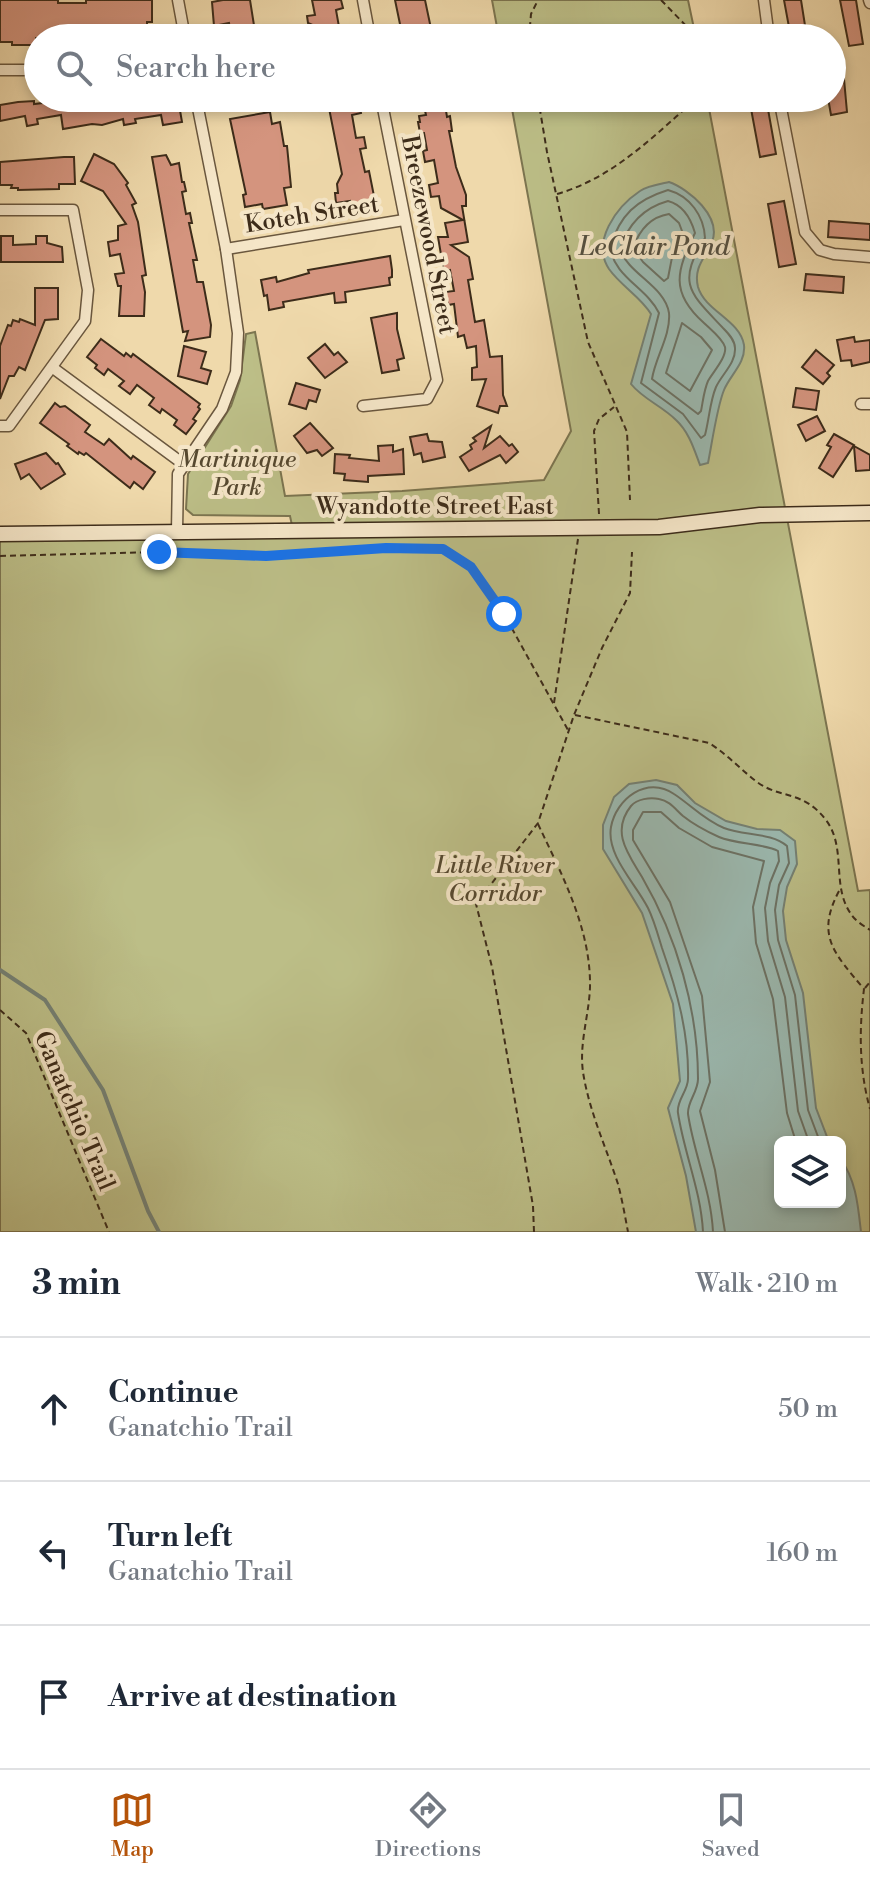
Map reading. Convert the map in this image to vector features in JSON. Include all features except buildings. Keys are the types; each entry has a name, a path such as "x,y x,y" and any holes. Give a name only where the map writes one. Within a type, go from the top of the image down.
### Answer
{"street":[{"path":"178,0 182,24"},
{"path":"363,0 367,24"},
{"path":"764,0 767,24"},
{"path":"0,70 24,70"},
{"path":"177,531 178,474 182,463 222,409 236,372 238,333 226,249 199,112"},
{"name":"Breezewood Street","path":"363,406 427,399 437,380 384,112"},
{"path":"782,112 805,232 820,250 870,257"},
{"path":"0,210 73,210 88,290 85,321 9,426 0,426"},
{"name":"Koteh Street","path":"226,249 404,220"},
{"path":"53,368 182,463"},
{"name":"Wyandotte Street East","path":"0,534 659,527 760,515 870,513"}],"path":[{"path":"530,24 538,0"},
{"path":"661,0 684,24"},
{"path":"540,112 588,342 627,432 630,500"},
{"path":"555,194 582,187 633,155 681,112"},
{"path":"599,514 594,431 599,419 615,406"},
{"path":"554,704 578,539"},
{"path":"386,548 394,540"},
{"path":"0,556 159,552 266,556 386,548 443,549 471,567 504,614 569,731"},
{"path":"534,1232 533,1206 498,996 476,904 538,823 574,715 602,648 630,593 632,552"},
{"path":"574,715 709,743 759,784 804,799 826,821 836,840 840,890 851,916 870,930"},
{"path":"538,823 572,897 589,957 590,988 582,1040 583,1070 590,1105 619,1187 628,1232"},
{"path":"840,890 829,909 827,925 833,951 864,989"},
{"path":"870,982 864,989 859,1027 864,1086 870,1109"},
{"name":"Ganatchio Trail","path":"0,1010 26,1033 109,1232"},
{"path":"102,1232 105,1226"}],"green space":[{"path":"492,0 688,0 693,24 496,24"},
{"name":"Little River Corridor","path":"513,112 710,112 858,891 870,890 870,1232 0,1232 0,534 293,530 290,516 193,515 186,509 188,474 231,406 240,380 246,334 255,332 285,496 544,480 571,431"}],"water":[{"name":"LeClair Pond","path":"669,182 694,197 708,214 714,233 699,268 698,287 708,303 736,329 744,345 740,363 721,397 708,463 700,465 681,425 631,384 651,314 619,281 604,259 605,237 622,206 643,189"},
{"path":"656,780 677,785 695,803 726,821 757,829 780,830 795,841 797,864 787,887 783,911 786,940 803,993 816,1108 827,1136 774,1136 774,1208 846,1208 846,1168 853,1184 861,1232 696,1232 686,1176 668,1108 680,1081 673,1004 642,913 603,849 603,825 614,797 629,784"}],"waterway":[{"path":"0,970 45,1000 103,1090 148,1211 159,1232"}],"route":[{"path":"159,552 266,556 386,548 443,549 471,567 504,614"}],"park label":[{"name":"Martinique Park","path":"237,474"}]}
